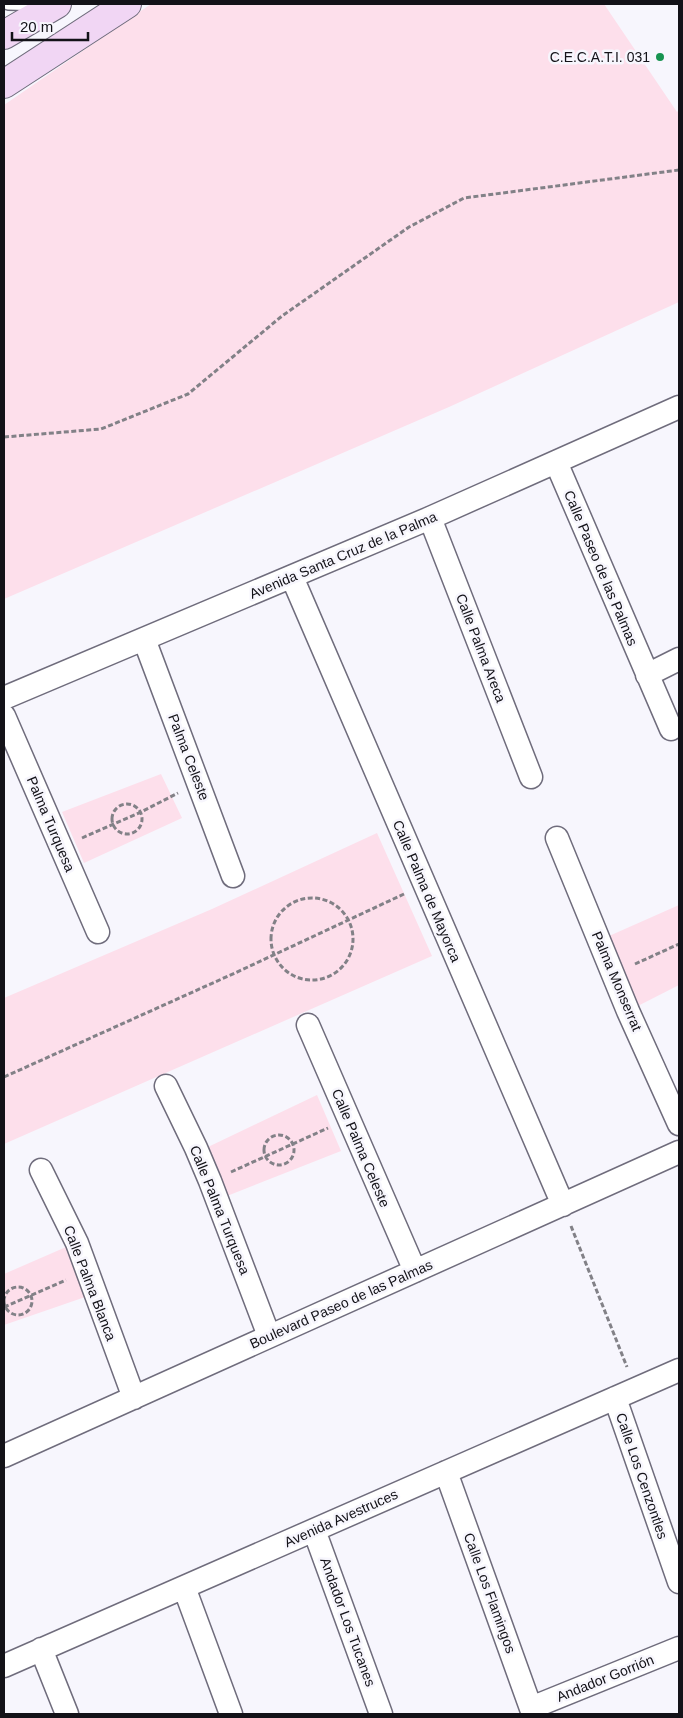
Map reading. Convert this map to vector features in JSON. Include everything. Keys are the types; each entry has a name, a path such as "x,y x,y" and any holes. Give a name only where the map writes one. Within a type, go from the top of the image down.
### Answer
{"main road":[{"path":"4,35 56,4"},
{"path":"4,84 127,4"}],"street":[{"name":"Avenida Santa Cruz de la Palma","path":"4,698 430,518 679,407"},
{"name":"Calle Paseo de las Palmas","path":"556,462 672,729"},
{"name":"Calle Palma Areca","path":"430,518 531,777"},
{"name":"Calle Palma de Mayorca","path":"292,577 563,1204"},
{"name":"Palma Celeste","path":"144,639 233,876"},
{"path":"647,675 679,659"},
{"name":"Palma Turquesa","path":"4,716 98,932"},
{"name":"Palma Monserrat","path":"557,838 679,1124"},
{"name":"Calle Palma Celeste","path":"308,1025 415,1271"},
{"name":"Calle Palma Turquesa","path":"166,1086 210,1181 269,1336"},
{"name":"Boulevard Paseo de las Palmas","path":"4,1456 679,1152"},
{"name":"Calle Palma Blanca","path":"41,1170 77,1243 134,1398"},
{"name":"Avenida Avestruces","path":"4,1666 679,1370"},
{"name":"Calle Los Cenzontles","path":"615,1398 679,1582"},
{"name":"Calle Los Flamingos","path":"446,1472 532,1711"},
{"name":"Andador Los Tucanes","path":"314,1530 381,1714"},
{"path":"184,1587 231,1714"},
{"name":"Andador Gorrión","path":"532,1711 679,1648"},
{"path":"41,1649 67,1714"}],"lane":[{"path":"8,4 56,4"}],"path":[{"path":"4,437 101,429 188,394 298,305 409,227 464,198 679,170"},
{"path":"61,847 141,812 198,782"},
{"path":"133,805 141,812 142,821 133,833 120,832 113,825 112,814 118,806 133,805"},
{"path":"4,1077 425,885"},
{"path":"315,898 329,901 340,909 349,920 353,945 349,958 331,976 318,980 305,980 293,976 281,967 274,955 271,941 272,927 278,915 288,905 301,899 315,898"},
{"path":"613,973 679,944"},
{"path":"210,1181 349,1118"},
{"path":"276,1135 289,1138 293,1144 294,1152 291,1159 285,1163 270,1162 264,1150 270,1138 276,1135"},
{"path":"563,1204 636,1390"},
{"path":"4,1307 87,1271"},
{"path":"12,1289 25,1289 30,1296 30,1305 25,1313 12,1314 4,1307 6,1294 12,1289"}],"shaded area":[{"path":"151,4 604,4 677,112 679,110 679,302 449,407 4,599 4,105"},
{"path":"161,774 182,818 84,863 62,812"},
{"path":"377,833 432,956 4,1144 4,998 212,909"},
{"path":"679,905 679,985 628,1011 600,940"},
{"path":"317,1095 341,1151 227,1196 208,1147"},
{"path":"73,1244 91,1295 4,1325 4,1274"}],"place":[{"name":"C.E.C.A.T.I. 031","path":"660,57"}]}
